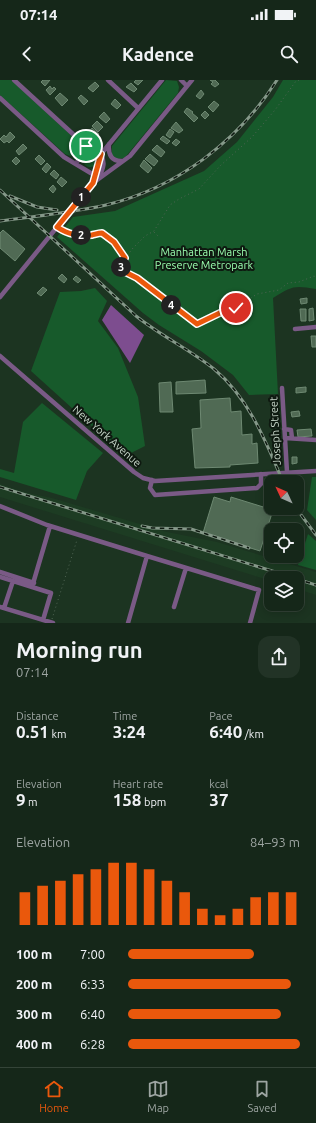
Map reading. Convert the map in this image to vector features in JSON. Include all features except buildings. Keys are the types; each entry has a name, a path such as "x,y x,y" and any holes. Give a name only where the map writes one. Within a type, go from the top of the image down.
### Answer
{"street":[{"path":"0,297 93,183 104,167 101,154 86,146 14,80"},
{"path":"108,80 138,108"},
{"path":"101,154 162,80"},
{"path":"180,80 187,86"},
{"path":"96,177 130,156 192,80"},
{"path":"0,98 64,157 96,177"},
{"path":"109,144 108,150 112,158 123,161"},
{"path":"76,164 86,146"},
{"path":"295,328 316,327"},
{"name":"New York Avenue","path":"0,356 134,472 143,478 152,480 316,471"},
{"name":"Joseph Street","path":"282,388 287,472"},
{"path":"284,429 291,430 292,438"},
{"path":"285,438 316,440"},
{"path":"152,480 150,488 155,495 257,488 262,484 261,474"},
{"path":"0,506 50,526 259,590 250,623"},
{"path":"33,585 50,526"},
{"path":"128,623 148,556"},
{"path":"174,607 186,568"},
{"path":"0,572 51,593 43,620"},
{"path":"0,577 33,585"},
{"path":"13,581 2,607 52,623"}],"path":[{"path":"300,80 296,81 275,110 252,137 220,166 199,189 170,205 154,231 145,236 125,258 121,270 137,278 197,324 226,310 236,308 257,294 279,290 288,283 299,282 314,276 316,278"},
{"path":"57,227 68,234 74,235 93,235 102,233 114,242 125,258"},
{"path":"154,231 158,236"},
{"path":"52,623 79,535"}],"shaded area":[{"path":"111,305 144,335 130,363 102,320"},
{"path":"0,484 23,492 52,498 167,532 217,542 264,556 264,563 286,563 316,572 316,595 304,591 304,571 264,571 264,579 0,497"}],"green space":[{"path":"0,80 11,80 75,139 80,146 80,150 77,154 70,156 65,154 0,95"},
{"path":"166,80 177,81 179,87 178,93 127,155 124,158 117,159 112,155 112,146"},
{"name":"Manhattan Marsh Preserve Metropark","path":"283,80 316,80 316,289 303,287 293,288 273,298 278,394 249,395 233,375 201,351 159,325 143,313 57,237 73,217 115,211 204,171 237,142 273,97"},
{"path":"87,153 93,153 97,157 97,163 93,167 87,167 83,163 83,157"},
{"path":"95,288 107,301 98,321 118,348 138,397 145,446 125,456 31,371 60,292 81,291"},
{"path":"42,403 103,453 87,471 76,500 0,477 0,469 14,473 23,422"},
{"path":"312,477 316,477 316,520 307,510"},
{"path":"308,534 316,541 316,570 298,565 299,563 304,563 304,546"}],"railway":[{"path":"0,221 93,208 132,197 157,187 181,174 224,142 244,123 277,80"},
{"path":"0,190 136,316 214,369 226,381 247,407 263,436 280,475"},
{"path":"10,196 37,207 57,210"},
{"path":"0,487 272,571"},
{"path":"301,515 316,535"},
{"path":"142,526 152,528 191,529 249,548"},
{"path":"304,581 316,585"}],"route":[{"path":"86,146 101,154 93,183 57,227 68,234 74,235 93,235 100,232 102,233 114,242 122,251 125,258 121,270 137,278 197,324 226,310 236,308"}]}
